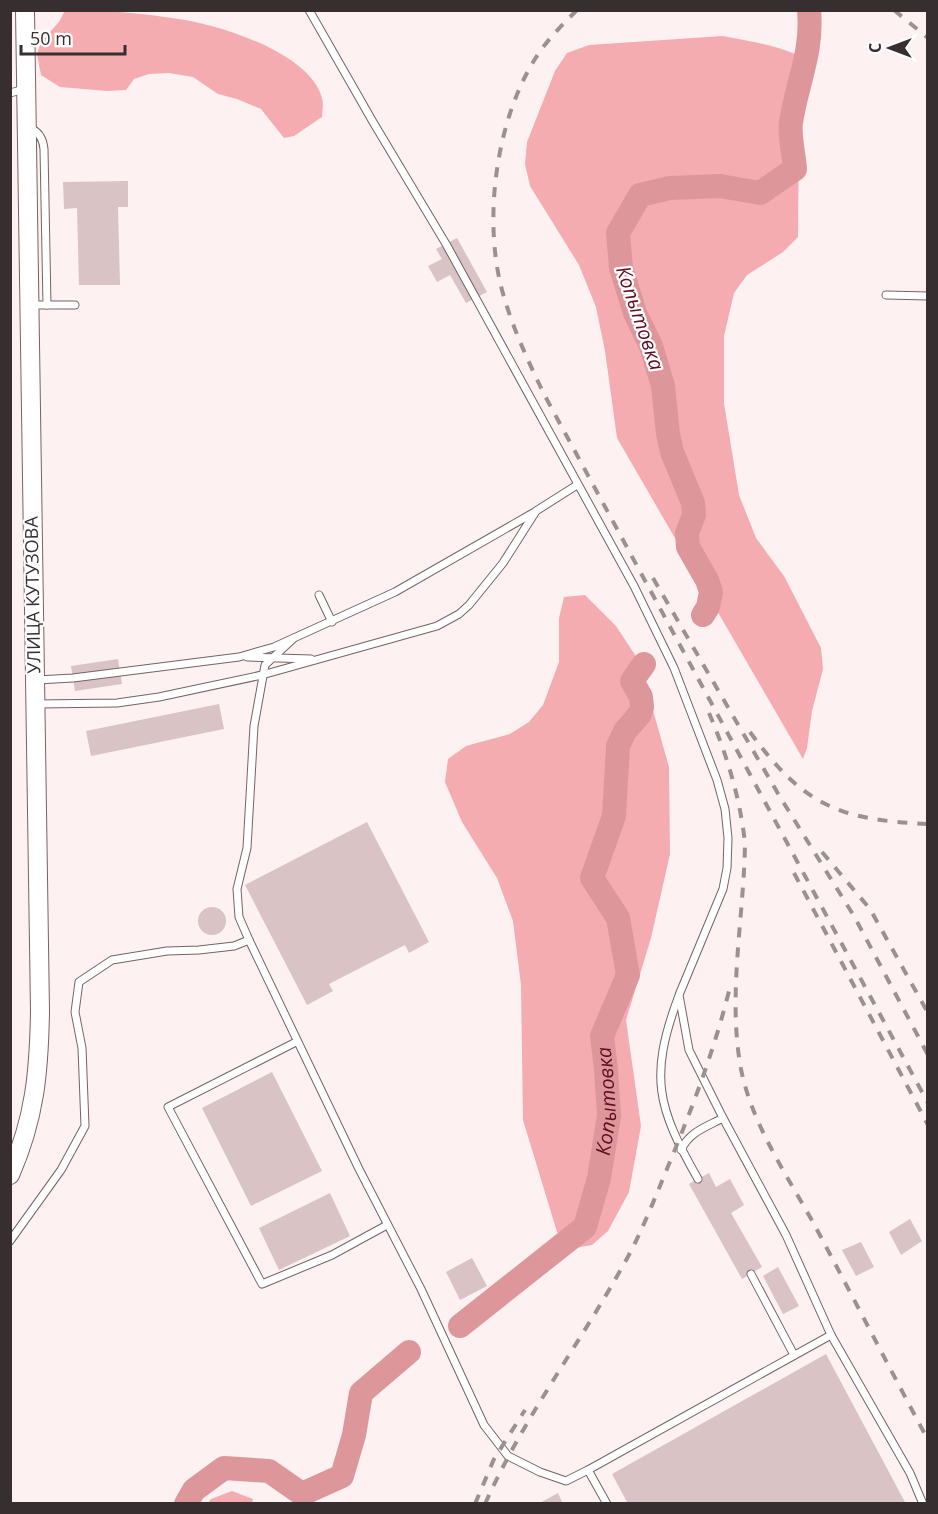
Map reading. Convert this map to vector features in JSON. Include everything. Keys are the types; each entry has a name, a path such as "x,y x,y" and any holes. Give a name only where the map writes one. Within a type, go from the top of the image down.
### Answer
{"street":[{"name":"УЛИЦА КУТУЗОВА","path":"10,1175 21,1152 30,1121 39,1056 34,680 38,305 26,128 18,91 25,10"}],"lane":[{"path":"309,10 446,244 634,586 674,668 713,770 725,809 728,838 727,868 723,889 679,995 663,1046 660,1068 663,1104 681,1150 698,1179"},
{"path":"886,295 927,296"},
{"path":"38,305 75,305"},
{"path":"34,680 73,678 239,657 274,647 396,592 577,485"},
{"path":"36,704 132,701 159,697 262,675 437,626 459,614 474,599 503,563 536,511"},
{"path":"320,594 332,622"},
{"path":"294,638 271,658 265,665 262,675 254,726 247,848 237,889 239,917 296,1042 421,1289 484,1425 508,1456 540,1472 566,1481 831,1335"},
{"path":"239,657 320,659"},
{"path":"10,1241 61,1170 85,1126 82,1048 75,1012 80,981 112,960 167,951 234,946 249,940"},
{"path":"679,995 689,1050 786,1235 831,1335 910,1473 922,1503"},
{"path":"296,1042 168,1107 262,1284 332,1255 387,1225"},
{"path":"681,1150 686,1139 691,1135 723,1118"},
{"path":"751,1274 794,1355"},
{"path":"588,1470 607,1503"},
{"path":"916,1490 927,1493"}],"shaded area":[{"path":"65,10 122,12 179,19 217,28 261,44 282,55 314,82 323,100 322,117 294,136 284,138 261,109 218,94 193,77 169,73 149,74 134,79 126,90 107,91 60,87 41,75 37,54 41,42 59,22"},
{"path":"723,36 779,48 811,62 799,124 798,237 783,252 747,275 734,293 724,336 724,403 739,495 756,538 784,576 821,648 823,669 803,759 617,438 605,351 596,307 579,265 530,186 525,164 527,142 555,71 567,53 589,45"},
{"path":"585,595 616,626 639,661 669,767 670,854 651,938 626,1020 641,1126 629,1192 608,1231 592,1245 569,1249 557,1232 523,1120 521,985 513,921 497,878 462,822 445,782 448,759 466,746 510,734 529,722 543,705 559,662 559,618 564,597"},
{"path":"232,1491 253,1499 252,1503 208,1503 211,1499"}],"building":[{"path":"128,181 128,207 118,207 120,285 79,285 77,208 64,209 63,182"},
{"path":"457,238 487,292 466,303 450,275 437,282 428,266 442,259 436,249"},
{"path":"118,659 122,684 75,691 71,666"},
{"path":"219,704 224,729 91,756 86,731"},
{"path":"367,822 429,942 409,953 405,945 329,984 333,991 307,1005 245,885"},
{"path":"212,907 222,911 226,921 222,931 212,935 202,931 198,921 202,911"},
{"path":"272,1072 322,1171 251,1206 202,1108"},
{"path":"709,1173 716,1187 730,1179 744,1205 731,1213 762,1267 742,1279 689,1184"},
{"path":"330,1193 350,1236 279,1270 259,1228"},
{"path":"910,1219 922,1241 901,1255 889,1232"},
{"path":"861,1242 874,1267 856,1276 842,1250"},
{"path":"472,1258 487,1286 460,1300 446,1272"},
{"path":"778,1267 799,1306 783,1314 763,1276"},
{"path":"826,1354 906,1504 628,1504 612,1474"},
{"path":"558,1493 563,1504 538,1504"}],"waterway":[{"name":"Копытовка","path":"703,615 708,607 711,592 707,580 688,547 687,533 694,515 693,503 672,452 663,386 651,346 635,313 621,268 618,233 640,195 670,188 720,186 760,193 795,169 791,122 807,54 809,10"},
{"name":"Копытовка","path":"460,1326 585,1227 599,1178 609,1116 602,1036 628,975 618,918 592,878 614,816 618,746 625,731 640,714 642,707 641,697 632,681 644,664"},
{"name":"Копытовка","path":"186,1504 194,1490 224,1468 269,1471 302,1494 342,1476 354,1435 361,1393 409,1352"}],"railway":[{"path":"577,10 560,27 535,59 511,111 502,141 494,202 494,233 496,262 506,304 521,344 545,396 928,1103"},
{"path":"894,10 928,38"},
{"path":"653,578 780,797 854,916 928,1055"},
{"path":"709,713 732,777 745,843 736,977 736,1030 743,1080 769,1144 928,1440"},
{"path":"750,732 788,777 825,804 870,818 928,824"},
{"path":"822,852 870,909 928,1013"},
{"path":"794,873 928,1125"},
{"path":"485,1504 516,1444 603,1300 640,1232 695,1099 718,1032 730,987"},
{"path":"475,1504 494,1459 525,1410"}]}
